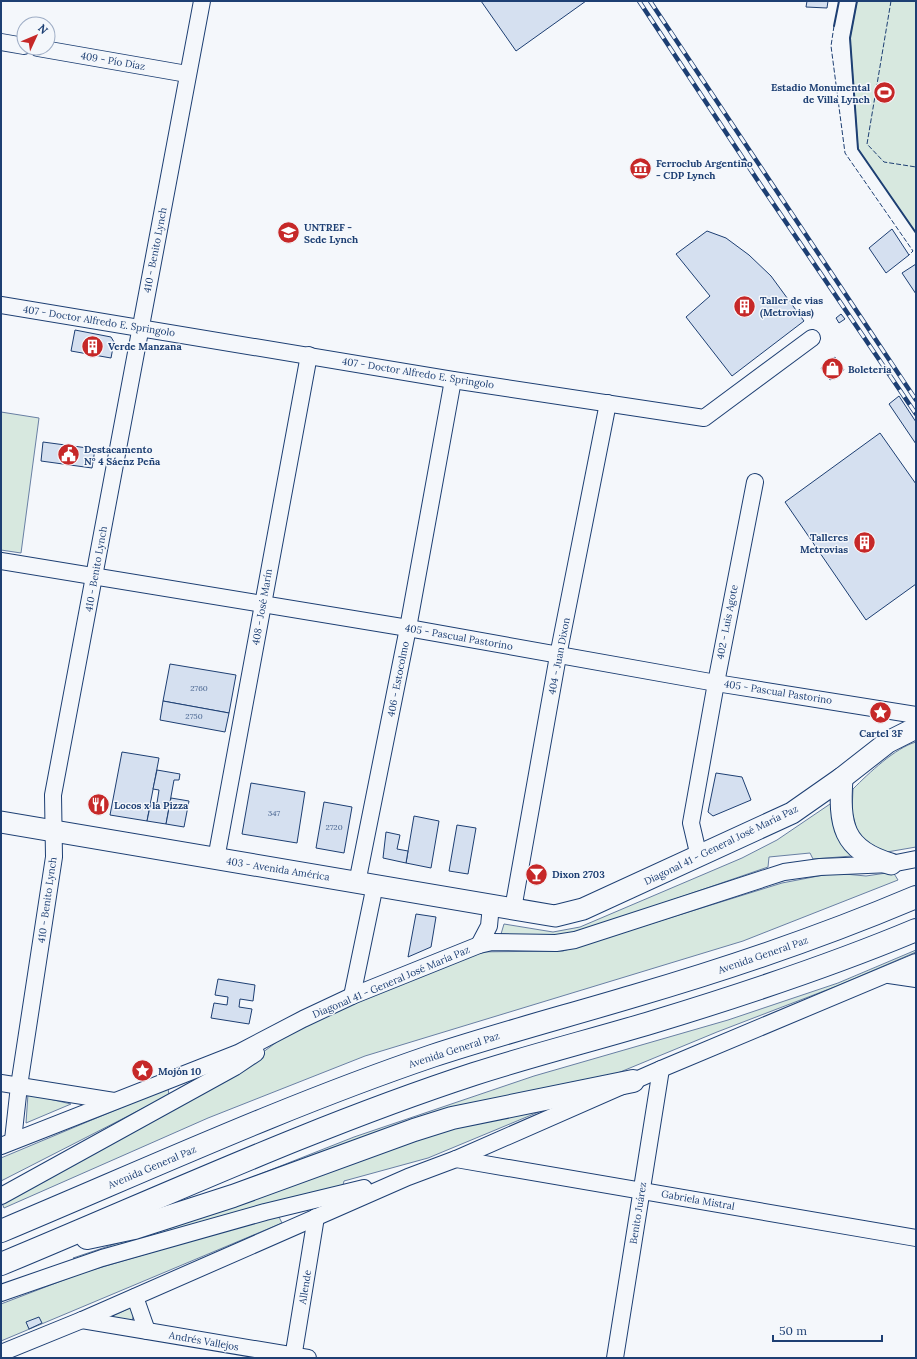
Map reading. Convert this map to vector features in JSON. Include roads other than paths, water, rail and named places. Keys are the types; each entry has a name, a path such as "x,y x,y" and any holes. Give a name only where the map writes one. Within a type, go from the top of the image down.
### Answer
{"highway":[{"name":"Avenida General Paz","path":"1,1230 297,1106 378,1075 485,1039 724,968 788,947 916,897"},
{"path":"1,1264 294,1140 390,1103 475,1074 769,986 875,947 916,930"},
{"path":"39,1248 148,1223 233,1196 414,1130 452,1118 633,1081"}],"main road":[{"name":"Diagonal 41 - General José María Paz","path":"555,916 583,909 792,813 842,778 888,742 916,728"},
{"path":"842,778 840,800 842,820 847,835 859,850 873,858 891,864"},
{"name":"403 - Avenida América","path":"1,822 555,916"}],"street":[{"name":"410 - Benito Lynch","path":"7,1143 19,1086 54,857 52,831 53,795 202,1"},
{"path":"1,42 16,45"},
{"name":"409 - Pío Díaz","path":"56,51 188,74"},
{"name":"407 - Doctor Alfredo E. Springolo","path":"1,305 453,380 704,418 812,338"},
{"name":"408 - José Marín","path":"216,859 309,355"},
{"name":"406 - Estocolmo","path":"352,996 366,884 408,628 453,380"},
{"name":"404 - Juan Dixon","path":"513,909 558,656 608,403"},
{"name":"402 - Luis Agote","path":"699,857 691,823 716,682 755,482"},
{"name":"405 - Pascual Pastorino","path":"1,561 408,628 558,656 916,714"},
{"path":"479,945 492,942 556,943 575,940 784,872 820,867 891,864 916,859"},
{"path":"479,945 490,926 491,905"},
{"name":"Diagonal 41 - General José María Paz","path":"303,1019 352,996 479,945"},
{"path":"1,1353 82,1320 408,1177 456,1159 661,1069 889,975 916,962"},
{"path":"889,975 916,979"},
{"path":"7,1143 238,1053 303,1019"},
{"path":"1,1196 235,1067 303,1019"},
{"name":"Benito Juárez","path":"615,1358 661,1069"},
{"path":"1,1083 115,1101"},
{"name":"Gabriela Mistral","path":"456,1159 916,1238"},
{"path":"1,1293 102,1258 265,1212 408,1177"},
{"name":"Allende","path":"298,1357 316,1217"},
{"path":"135,1297 148,1331"},
{"name":"Andrés Vallejos","path":"82,1320 298,1357"}],"railway":[{"path":"639,1 760,184 916,414"},
{"path":"650,1 916,400"}],"place":[{"name":"Estadio Monumental de Villa Lynch","path":"885,93"},
{"name":"Ferroclub Argentino - CDP Lynch","path":"640,169"},
{"name":"UNTREF - Sede Lynch","path":"289,233"},
{"name":"Taller de vias (Metrovias)","path":"745,306"},
{"name":"Verde Manzana","path":"93,346"},
{"name":"Boleteria","path":"833,369"},
{"name":"Destacamento N° 4 Sáenz Peña","path":"68,455"},
{"name":"Talleres Metrovias","path":"864,543"},
{"name":"Cartel 3F","path":"881,713"},
{"name":"Locos x la Pizza","path":"99,805"},
{"name":"Dixon 2703","path":"536,874"},
{"name":"Mojón 10","path":"142,1071"}]}
